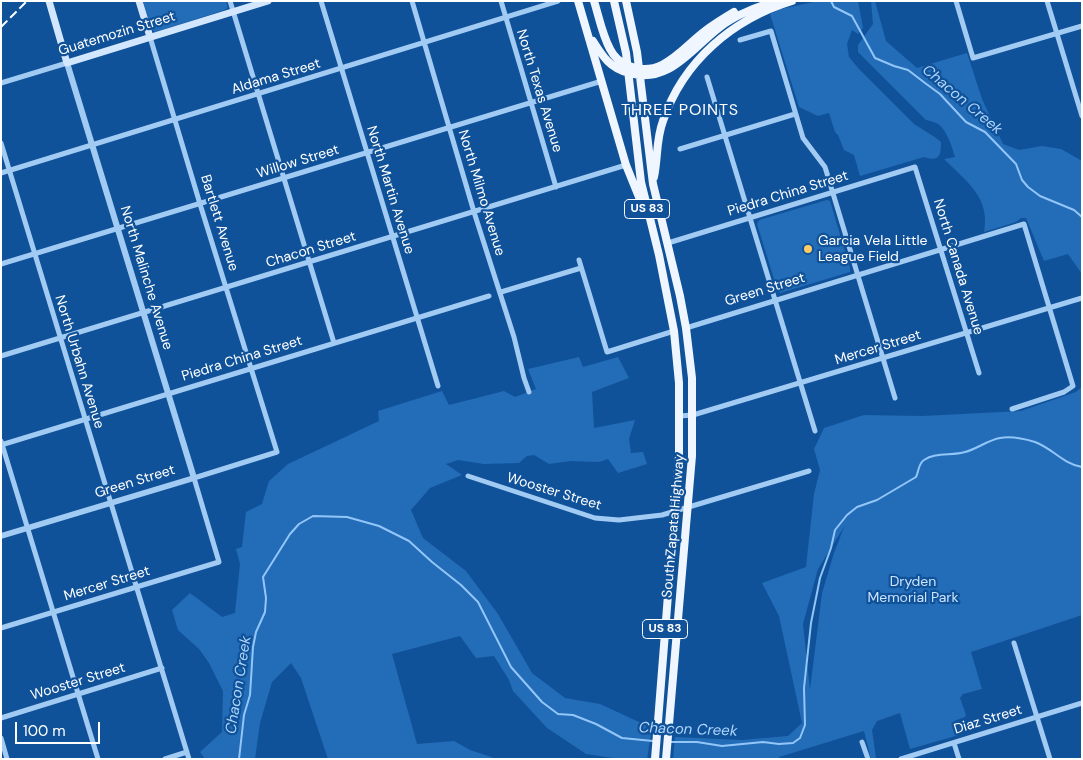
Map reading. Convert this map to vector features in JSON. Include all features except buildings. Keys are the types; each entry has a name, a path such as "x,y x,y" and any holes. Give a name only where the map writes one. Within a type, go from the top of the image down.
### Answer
{"main road":[{"name":"North Malinche Avenue","path":"49,1 67,63"},
{"name":"Bartlett Avenue","path":"139,1 150,37"},
{"name":"Guatemozin Street","path":"67,63 268,1"},
{"path":"578,1 626,166 653,232"},
{"path":"594,1 607,42 618,60 632,68 649,73 672,60 722,19 761,1"},
{"name":"US 83","path":"614,1 626,53 641,182 659,255 674,331 679,416"},
{"name":"US 83","path":"626,1 638,52 653,184 686,328 692,378 693,415"},
{"path":"587,31 602,56 612,66 634,75 664,72 734,18 749,10 776,1"},
{"path":"653,184 657,167 658,139 662,121 686,75 702,55 733,29 763,11 792,1"},
{"name":"South Zapata Highway","path":"666,759 688,508 693,415"},
{"name":"South Zapata Highway","path":"655,759 679,456 679,416"}],"street":[{"path":"230,1 334,343"},
{"name":"North Martin Avenue","path":"321,1 438,386"},
{"name":"North Milmo Avenue","path":"412,1 474,212 501,292 529,392"},
{"name":"North Texas Avenue","path":"501,1 556,187"},
{"name":"Aldama Street","path":"1,173 558,1"},
{"path":"956,1 973,58 1082,26"},
{"path":"1047,1 1082,116"},
{"path":"740,40 771,30 803,138 825,168 896,398"},
{"name":"Bartlett Avenue","path":"150,37 277,452"},
{"name":"Guatemozin Street","path":"1,83 67,63"},
{"name":"North Malinche Avenue","path":"67,63 220,562"},
{"path":"707,77 815,431"},
{"name":"Willow Street","path":"1,264 602,81"},
{"path":"680,149 795,114"},
{"name":"North Urbahn Avenue","path":"1,143 189,759"},
{"name":"Chacon Street","path":"1,356 626,166"},
{"name":"Piedra China Street","path":"668,243 915,167"},
{"name":"North Canada Avenue","path":"915,167 979,373"},
{"name":"Green Street","path":"686,328 1024,224 1049,308"},
{"path":"578,260 607,352 674,331"},
{"path":"501,292 581,268"},
{"name":"Piedra China Street","path":"2,443 489,296"},
{"name":"Mercer Street","path":"679,416 693,415 1082,298"},
{"path":"1012,409 1064,392 1073,386 1049,308"},
{"path":"2,443 98,759"},
{"name":"Green Street","path":"1,536 277,452"},
{"name":"Wooster Street","path":"468,476 595,518 619,520 674,512 809,471"},
{"name":"Mercer Street","path":"1,628 220,562"},
{"path":"1014,643 1050,759"},
{"name":"Wooster Street","path":"1,718 162,668"},
{"name":"Diaz Street","path":"901,759 1082,703"},
{"path":"1,738 7,759"},
{"path":"862,742 868,759"},
{"path":"954,743 959,759"},
{"path":"165,759 187,752"}],"green space":[{"path":"143,1 226,1 228,8 155,32 151,29"},
{"path":"818,1 858,1 863,28 858,34 852,30 847,44 849,57 914,124 941,142 938,157 933,159 924,157 860,176 854,155 844,150 835,132 829,113 818,116 799,107 770,14 781,9"},
{"path":"871,1 875,1 886,41 917,68 967,53 982,99 1003,144 1019,150 1042,146 1061,149 1082,161 1082,274 1068,254 1044,261 1026,218 1021,218 1016,222 984,232 984,209 980,200 968,183 944,159 955,157 944,130 937,123 926,120 858,52 858,45 873,24"},
{"path":"827,200 830,201 850,272 778,292 757,224 759,220"},
{"path":"579,357 583,367 618,357 629,378 592,392 594,428 635,420 629,439 631,453 643,452 647,464 618,473 608,459 599,462 571,461 549,464 534,455 527,456 519,463 484,464 458,460 446,464 462,475 430,488 411,510 423,538 466,571 498,614 532,673 565,698 600,704 652,728 647,759 620,759 586,754 547,728 513,691 509,680 494,656 476,658 460,636 392,654 417,744 454,741 470,750 497,759 328,759 301,678 291,663 272,682 260,723 255,759 205,759 200,752 222,732 223,691 209,663 199,649 178,630 172,610 190,593 222,617 235,613 240,564 236,549 242,547 246,512 262,504 269,481 288,464 379,421 378,411 442,391 449,405 504,391 515,397 536,389 528,369"},
{"name":"Dryden Memorial Park","path":"1082,387 1082,615 971,652 982,689 963,694 960,698 966,715 954,721 959,735 910,749 900,713 877,721 872,730 876,758 871,759 864,731 779,757 780,759 673,759 675,737 742,740 788,736 802,723 779,616 762,583 806,567 814,494 820,470 814,449 824,428 864,415 922,416 1021,411 1076,392","holes":["844,527 822,593 810,690 803,624 818,569"]}],"waterway":[{"name":"Chacon Creek","path":"831,1 834,7 852,16 875,58 908,70 940,94 966,122 985,132 1016,164 1022,180 1028,187 1040,196 1074,210 1082,217"},
{"name":"Chacon Creek","path":"670,742 697,742 722,746 763,742 793,743 800,738 805,725 804,688 811,623 820,578 831,548 835,530 847,515 857,507 877,500 916,477 924,460 938,455 965,452 996,439 1009,437 1035,442 1069,463 1082,467"},
{"name":"Chacon Creek","path":"239,759 244,715 250,695 253,647 256,632 265,612 266,598 263,577 290,534 299,524 313,516 347,517 379,526 409,541 478,602 511,667 542,702 558,714 573,715 596,724 622,738 653,741"}],"railway":[{"path":"1,27 27,1"}],"place":[{"name":"Garcia Vela Little League Field","path":"808,249"}],"district":[{"name":"THREE POINTS","path":"680,111"}]}
